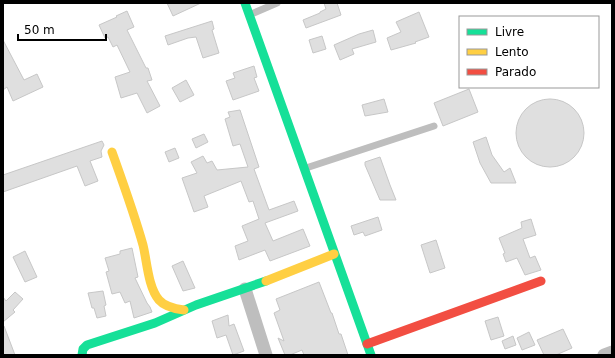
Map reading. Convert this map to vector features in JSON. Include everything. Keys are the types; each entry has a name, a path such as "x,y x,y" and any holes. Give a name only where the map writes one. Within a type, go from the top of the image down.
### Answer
{"street":[{"path":"244,3 371,355"},
{"path":"112,152 126,189 151,280 158,299 163,304 184,310"},
{"path":"82,355 83,349 87,345 155,323 184,310 245,289 334,254"},
{"path":"367,344 541,281"},
{"path":"245,289 266,355"},
{"path":"604,355 612,352"}],"lane":[{"path":"249,15 277,3"},
{"path":"304,169 434,126"}],"building":[{"path":"167,3 201,3 173,16"},
{"path":"324,3 337,3 341,15 306,28 303,20 326,9"},
{"path":"127,11 134,27 127,30 146,68 148,68 152,80 147,81 160,106 147,113 137,93 121,98 115,77 130,72 117,45 113,47 108,37 105,38 99,25"},
{"path":"419,12 429,37 415,42 416,43 391,50 387,38 401,32 396,22"},
{"path":"212,21 214,29 212,30 219,53 203,58 196,37 188,38 168,45 165,36"},
{"path":"373,30 376,42 352,49 354,54 340,60 334,45 359,34"},
{"path":"322,36 326,49 313,53 309,40"},
{"path":"3,40 24,80 37,74 43,87 13,101 7,87 3,90"},
{"path":"254,66 257,77 254,78 259,91 233,100 226,81 235,78 233,73"},
{"path":"186,80 194,95 180,102 172,88"},
{"path":"469,89 478,112 443,126 434,103"},
{"path":"384,99 388,112 365,116 362,105"},
{"path":"550,99 563,102 574,109 581,120 584,133 581,146 574,157 563,164 550,167 537,164 526,157 519,146 516,133 519,120 526,109 537,102"},
{"path":"240,110 259,167 254,169 269,210 294,201 298,211 265,223 273,241 303,229 310,246 270,261 265,250 239,260 235,246 248,241 242,226 259,219 253,201 249,202 241,181 204,196 208,207 194,212 182,178 197,173 191,162 203,156 207,163 212,161 217,170 248,167 240,144 233,146 225,119 230,117 228,112"},
{"path":"204,134 208,142 196,148 192,139"},
{"path":"486,137 492,155 504,172 510,168 516,183 491,183 480,163 473,142"},
{"path":"102,141 104,145 101,151 102,157 90,161 98,181 85,186 77,166 3,192 3,175"},
{"path":"175,148 179,158 169,162 165,152"},
{"path":"380,157 396,200 380,200 365,165 365,162"},
{"path":"378,217 382,230 365,236 363,232 354,235 351,226"},
{"path":"531,219 536,235 523,239 530,258 535,256 541,270 525,275 517,258 506,262 503,254 505,253 499,238 522,228 521,222"},
{"path":"436,240 445,268 430,273 421,245"},
{"path":"132,248 138,277 135,278 152,312 134,318 130,301 125,303 120,292 112,294 106,272 109,271 105,258 120,254 120,251"},
{"path":"25,251 37,277 25,282 13,257"},
{"path":"183,261 195,288 183,291 172,266"},
{"path":"319,282 339,334 341,334 348,355 304,355 302,350 290,355 285,355 278,338 284,341 274,313 280,310 276,299"},
{"path":"103,291 106,305 104,306 106,316 97,318 94,308 92,308 88,293"},
{"path":"15,292 23,299 13,310 15,312 3,322 3,297 6,301"},
{"path":"228,315 229,326 234,324 244,351 233,355 226,335 217,338 212,321"},
{"path":"498,317 504,336 491,340 485,321"},
{"path":"4,326 15,355 3,355"},
{"path":"563,329 572,348 556,355 544,355 537,340"},
{"path":"529,332 535,345 522,350 517,338"},
{"path":"513,336 516,345 505,349 502,341"}],"traffic: fast":[{"path":"245,3 371,355"},
{"path":"82,355 83,349 87,345 155,323 196,305 266,281"}],"traffic: slow":[{"path":"112,152 140,233 150,281 155,295 167,306 184,310"},
{"path":"266,281 334,254"}],"traffic: jam":[{"path":"367,344 541,281"}]}
